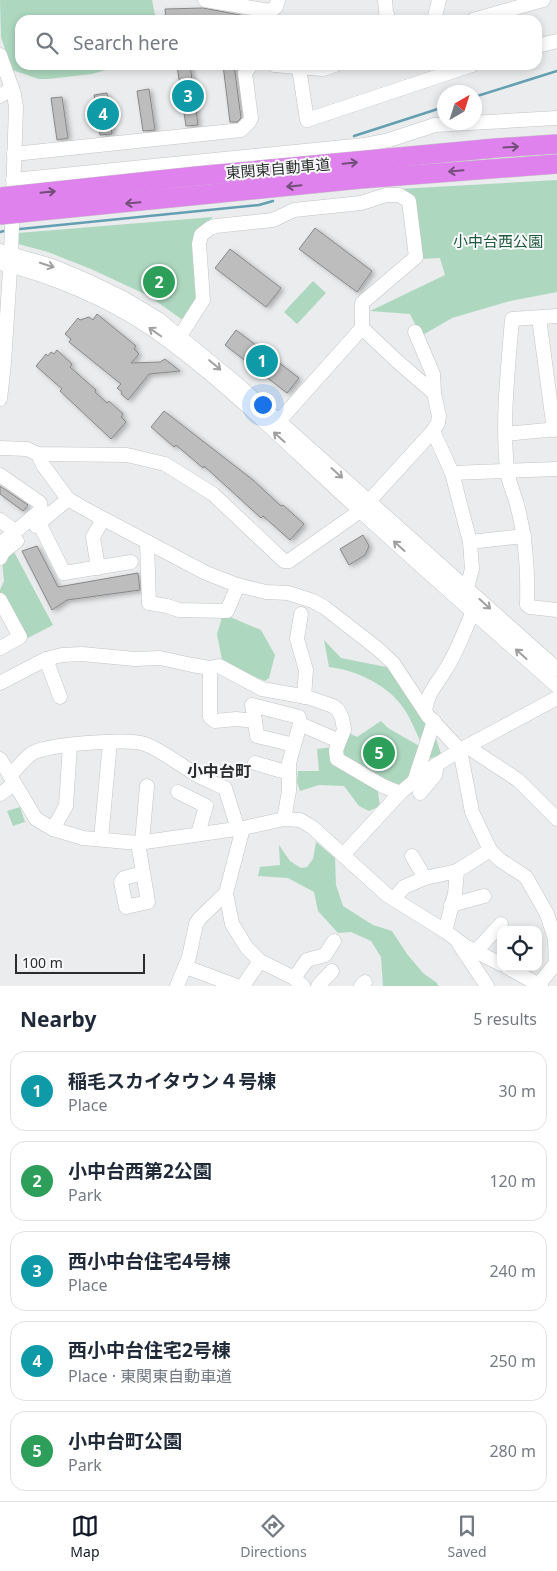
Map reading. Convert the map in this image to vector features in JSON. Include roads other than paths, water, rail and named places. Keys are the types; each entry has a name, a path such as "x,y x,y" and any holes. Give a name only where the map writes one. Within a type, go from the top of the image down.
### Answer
{"highway":[{"name":"東関東自動車道","path":"0,197 198,176 557,144"},
{"name":"東関東自動車道","path":"0,215 360,179 557,164"}],"street":[{"path":"205,0 270,11 276,7 278,0"},
{"path":"385,0 387,15"},
{"path":"436,15 440,0"},
{"path":"490,15 543,0"},
{"path":"542,44 557,40"},
{"path":"0,55 6,92 16,107 13,180 5,258 4,364 0,399"},
{"path":"14,154 241,130 251,118 245,73 247,70"},
{"path":"299,70 307,120 447,70"},
{"path":"13,180 364,145 389,140 435,125 557,118"},
{"path":"180,336 203,300 199,244 205,231 216,226 273,220 294,210 361,203 386,195 399,195 409,201 416,257 362,303 362,328 279,421"},
{"path":"5,258 52,266 107,290 158,319 180,336 279,421 473,612 557,686"},
{"path":"5,258 85,293 150,328 182,352 364,506 467,588 557,669"},
{"path":"557,316 512,319 505,407 507,470 518,506 524,536 527,604 530,607 557,610"},
{"path":"506,434 555,429 539,318"},
{"path":"362,328 434,393"},
{"path":"0,448 27,449 38,454 127,455 165,464 213,494 284,561 288,561 364,506 433,431 438,423 439,416 434,393 433,374 415,332"},
{"path":"433,431 452,473 470,542 472,569 467,588"},
{"path":"38,454 43,465 68,499 103,519 206,573 238,585 266,592 302,597 324,607 393,663 429,716 464,748 518,780 557,819"},
{"path":"452,473 557,468"},
{"path":"0,476 40,503 41,510 0,544"},
{"path":"0,558 3,552 68,499"},
{"path":"98,568 93,537 103,519"},
{"path":"0,520 16,531"},
{"path":"39,524 64,573 131,562"},
{"path":"470,542 524,536"},
{"path":"147,542 149,603 179,610 227,611 238,585"},
{"path":"0,600 20,637 0,648"},
{"path":"415,779 429,716 426,703 430,692 447,669 473,612"},
{"path":"301,614 297,639 306,670 304,697"},
{"path":"0,683 46,659 62,655 82,654 135,659 160,658 192,666 210,668 219,666 262,689 304,697 329,704 338,710 342,718 344,730 339,741 336,756 342,762 383,786 400,793"},
{"path":"46,659 60,697"},
{"path":"210,668 210,716 215,721 236,718 255,721"},
{"path":"343,855 415,779 464,748 557,698"},
{"path":"284,819 289,791 289,763 300,724 299,717 252,705 258,736 294,745"},
{"path":"300,724 339,741"},
{"path":"101,839 110,742"},
{"path":"0,794 31,754 39,750 110,742 142,743 154,748 200,777 225,788 240,828 226,893 232,924 247,948 260,962 301,984 307,960 325,955 334,941"},
{"path":"53,829 66,806 70,745"},
{"path":"464,748 472,812 490,850 500,860 526,877 547,914 555,939 556,963 540,985 514,971"},
{"path":"0,759 36,819 53,829 83,838 140,843 240,828 284,819 300,820 312,827 388,895 476,951 497,962"},
{"path":"255,763 289,773"},
{"path":"420,793 435,774 437,764"},
{"path":"143,873 140,843 147,786"},
{"path":"178,792 206,806 198,834"},
{"path":"394,899 404,887 425,878 457,871 490,850"},
{"path":"412,856 425,878"},
{"path":"457,871 455,894 451,904 450,935 487,986"},
{"path":"176,986 186,967 196,924 226,893"},
{"path":"451,904 484,896"},
{"path":"476,951 501,924"},
{"path":"243,986 260,962"},
{"path":"186,967 237,986"},
{"path":"318,986 332,971"}],"waterway":[{"path":"482,94 557,71"},
{"path":"354,136 437,109"},
{"path":"20,229 259,205 273,201"},
{"path":"0,232 4,231"}],"place":[{"name":"西小中台住宅4号棟","path":"188,96"},
{"name":"西小中台住宅2号棟","path":"103,114"},
{"name":"小中台西第2公園","path":"159,282"},
{"name":"稲毛スカイタウン４号棟","path":"262,361"},
{"name":"小中台町公園","path":"379,753"}],"district":[{"name":"小中台町","path":"219,771"}],"park label":[{"name":"小中台西公園","path":"498,242"}]}
